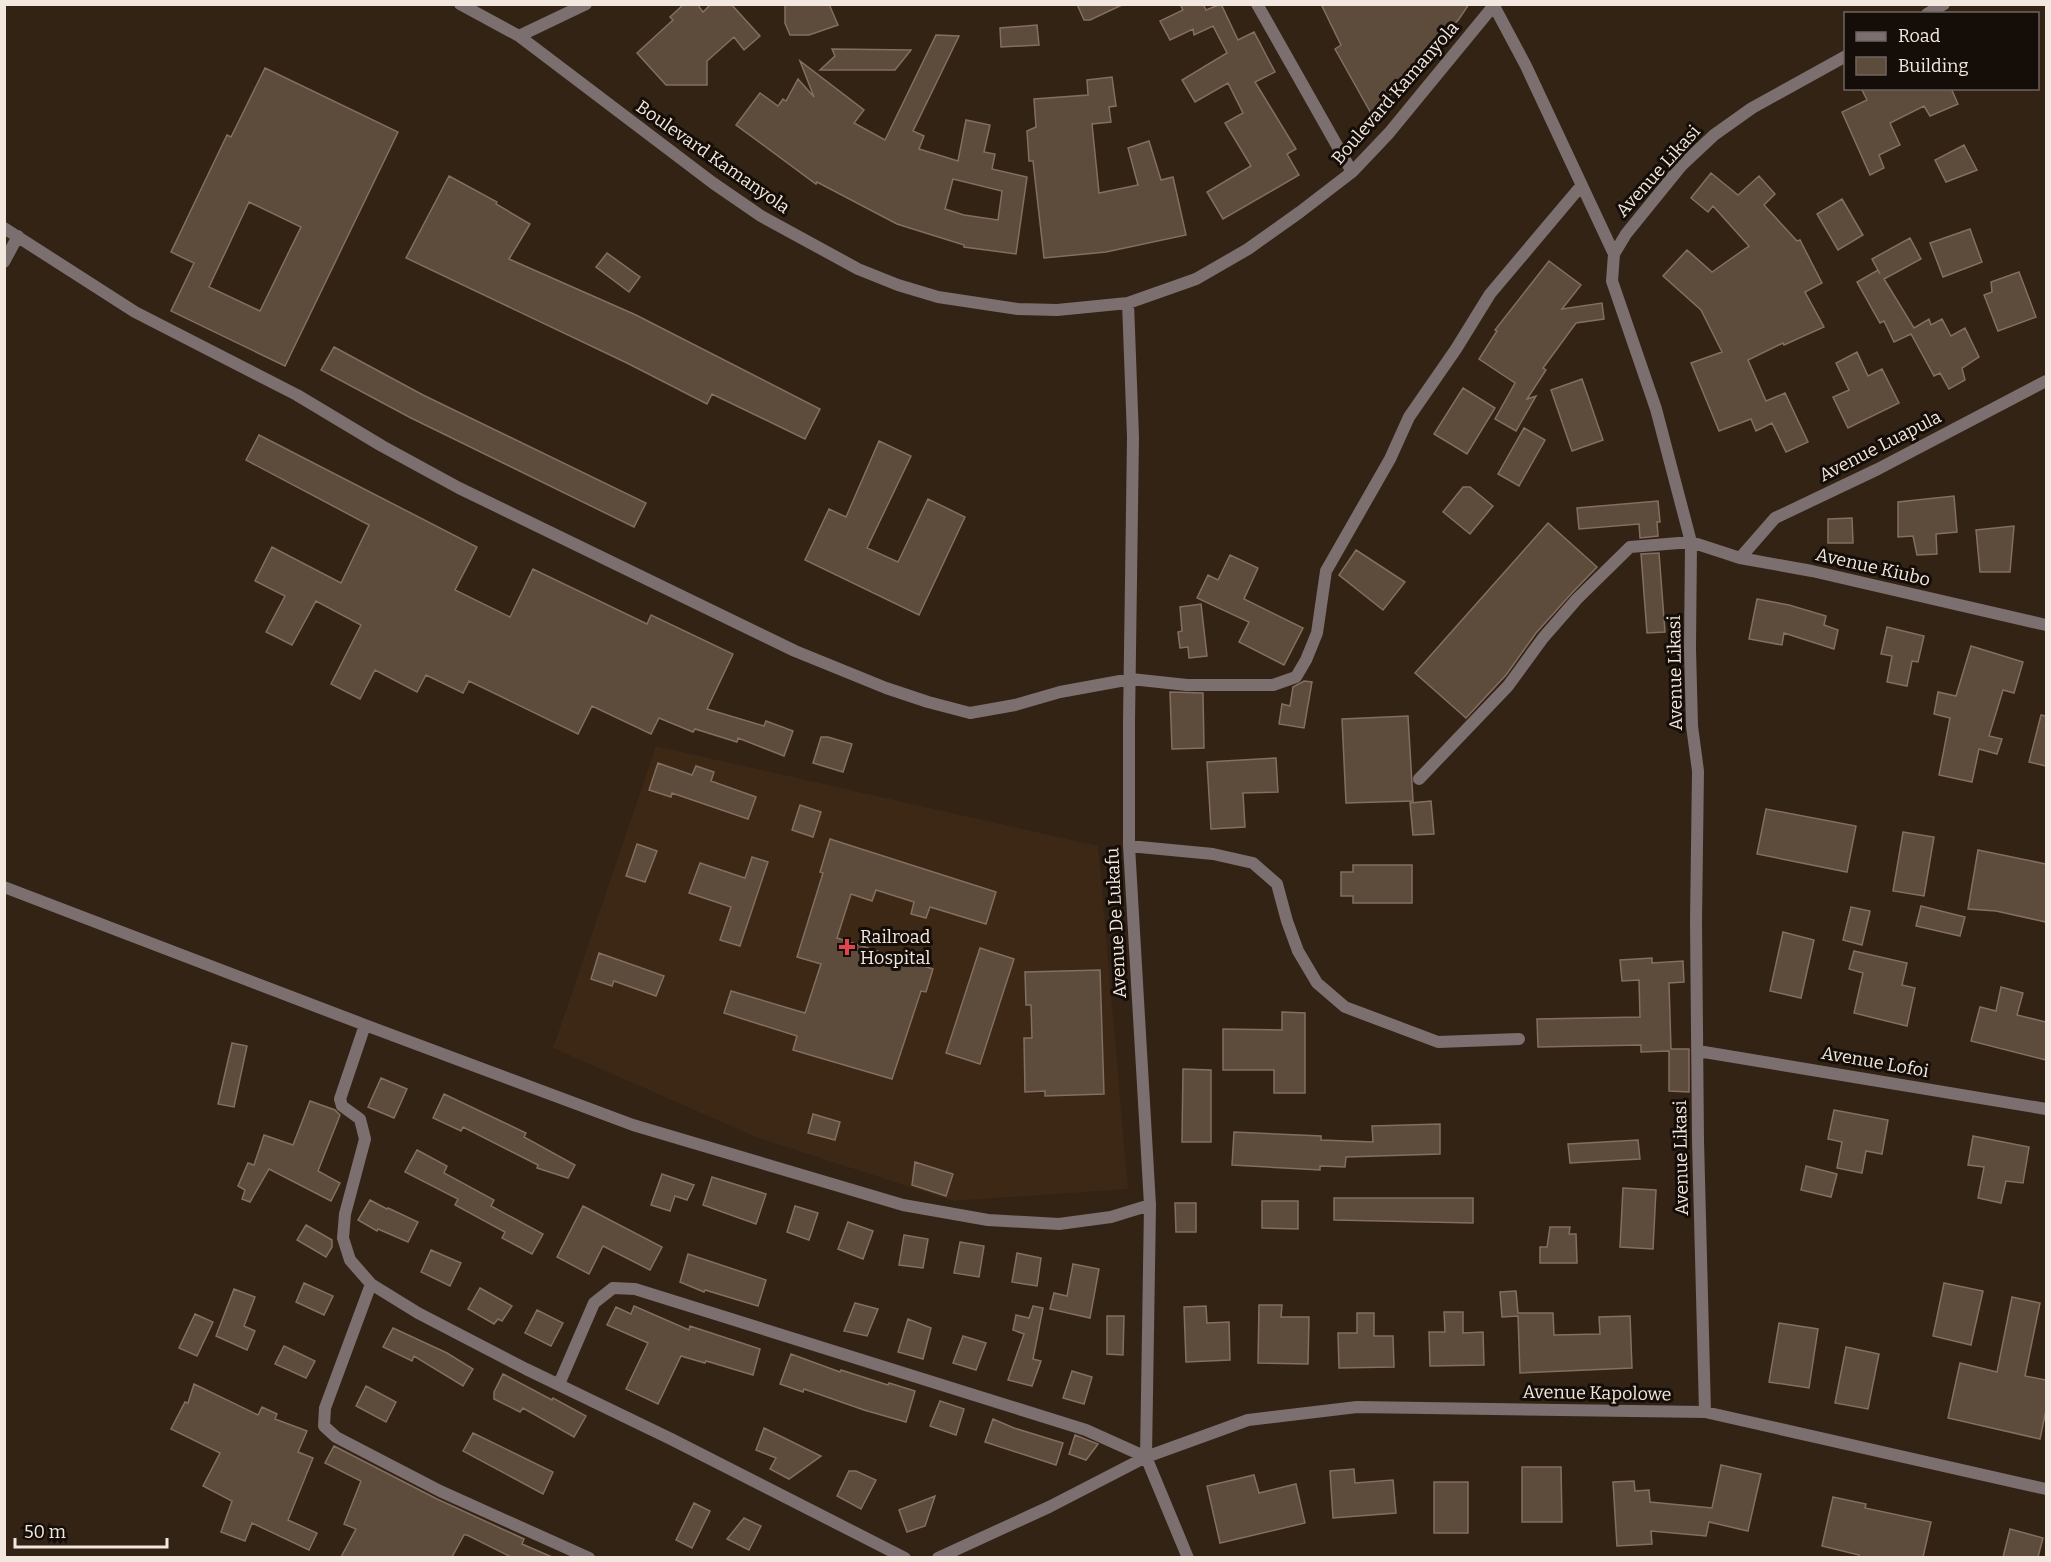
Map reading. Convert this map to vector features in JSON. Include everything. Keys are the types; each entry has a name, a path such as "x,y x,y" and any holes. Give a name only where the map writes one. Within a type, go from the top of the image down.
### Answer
{"street":[{"name":"Boulevard Kamanyola","path":"460,4 519,36 713,183 761,216 858,269 898,285 938,297 1018,309 1057,310 1128,303 1196,279 1248,249 1300,213 1352,172 1389,133 1495,5"},
{"path":"519,36 586,4"},
{"path":"1257,4 1352,172"},
{"path":"1931,12 1944,4"},
{"path":"1495,5 1614,254"},
{"name":"Avenue Likasi","path":"1705,1412 1698,1162 1698,771 1692,726 1691,542 1656,409 1612,281 1614,254 1626,234 1682,165 1714,135 1752,108 1844,57"},
{"path":"4,228 135,312 297,395 459,489 795,651 886,688 970,713 1016,705 1060,692 1131,679 1187,685 1273,685 1296,677 1317,633 1326,571 1390,459 1409,417 1490,294 1581,186"},
{"path":"4,262 18,236"},
{"name":"Avenue De Lukafu","path":"1128,303 1133,437 1129,846 1150,1205 1146,1457"},
{"name":"Avenue Luapula","path":"1740,558 1775,518 1878,469 2046,381"},
{"path":"1419,779 1508,686 1543,638 1577,599 1630,547 1691,542"},
{"name":"Avenue Kiubo","path":"1691,542 1740,558 1812,571 2046,625"},
{"path":"1129,846 1213,854 1252,863 1277,884 1298,951 1317,983 1346,1007 1438,1042 1519,1039"},
{"path":"4,887 633,1125 903,1205 988,1220 1059,1224 1111,1217 1150,1205"},
{"path":"365,1025 340,1099 342,1106 360,1119 365,1139 345,1214 343,1238 350,1260 371,1284 418,1313 905,1557"},
{"name":"Avenue Lofoi","path":"1698,1051 2046,1109"},
{"path":"371,1284 325,1408 324,1426 336,1437 440,1491 589,1557"},
{"path":"559,1384 594,1303 613,1288 635,1289 1086,1430 1146,1457 1188,1557"},
{"name":"Avenue Kapolowe","path":"938,1557 1049,1507 1146,1457 1248,1420 1357,1407 1705,1412 2046,1489"}],"shaded area":[{"name":"Railroad Hospital","path":"656,746 1098,846 1128,1189 953,1201 756,1137 553,1048"}],"building":[{"path":"684,4 697,4 703,12 711,4 731,4 760,36 744,50 734,37 707,61 707,85 666,85 637,53 673,20 670,17"},
{"path":"785,4 829,4 838,25 809,35 790,35 785,23"},
{"path":"1077,4 1124,4 1090,20 1084,20"},
{"path":"1180,4 1203,4 1206,10 1221,4 1238,40 1254,32 1275,72 1255,82 1296,149 1287,154 1299,175 1223,219 1207,192 1251,166 1225,123 1243,113 1228,83 1195,102 1182,80 1227,53 1213,26 1194,35 1193,29 1170,40 1160,21 1183,10"},
{"path":"1321,4 1469,4 1459,19 1372,115 1335,49 1341,45"},
{"path":"1037,25 1039,45 1001,47 1000,28"},
{"path":"936,35 959,36 913,131 924,136 919,149 958,161 966,120 990,125 984,152 995,154 992,169 1027,177 1016,254 964,247 964,245 897,224 817,182 816,184 736,125 760,93 778,106 783,99 786,101 798,79 814,97 800,61 864,110 854,123 885,140","holes":["953,179 1002,191 998,220 964,215 945,209"]},
{"path":"832,49 911,50 895,70 820,70 835,56"},
{"path":"265,68 398,132 285,366 171,311 194,263 171,252 227,135 231,137","holes":["249,202 301,227 260,311 209,287"]},
{"path":"1112,77 1116,106 1109,107 1111,122 1092,124 1099,193 1138,185 1128,148 1149,141 1161,180 1173,177 1186,235 1106,252 1044,258 1033,161 1029,161 1027,131 1036,127 1034,99 1088,95 1087,80"},
{"path":"1862,90 1952,90 1958,104 1930,116 1924,106 1890,123 1900,145 1879,155 1884,168 1870,175 1842,112 1867,100"},
{"path":"1964,145 1977,170 1946,182 1935,160"},
{"path":"1711,173 1738,195 1759,176 1775,194 1764,205 1797,241 1800,240 1822,283 1805,292 1824,327 1748,360 1766,401 1785,393 1808,442 1786,452 1772,423 1756,431 1751,419 1719,431 1691,363 1722,352 1701,310 1663,276 1687,250 1712,272 1749,246 1713,206 1708,212 1691,198"},
{"path":"449,176 497,202 496,204 530,224 509,259 636,315 820,409 805,439 712,394 707,404 627,363 406,258"},
{"path":"1842,199 1863,235 1838,250 1817,214"},
{"path":"1970,229 1982,262 1943,277 1930,243"},
{"path":"1910,238 1921,259 1884,279 1914,328 1929,319 1931,325 1942,319 1951,336 1965,328 1979,357 1962,368 1965,380 1949,389 1940,373 1934,376 1911,334 1894,342 1884,321 1880,323 1857,282 1878,270 1872,259"},
{"path":"607,253 640,277 629,292 596,267"},
{"path":"1549,261 1581,285 1562,309 1602,303 1604,319 1576,323 1543,368 1546,370 1527,399 1536,396 1516,431 1495,419 1515,383 1479,359 1497,331 1495,330"},
{"path":"2019,272 2036,317 1998,331 1984,295 1992,292 1991,282"},
{"path":"334,347 423,395 646,503 634,527 411,418 321,370"},
{"path":"1857,352 1868,376 1882,369 1899,403 1848,428 1833,397 1849,390 1836,363"},
{"path":"1582,379 1603,440 1572,451 1551,390"},
{"path":"1463,388 1495,408 1467,454 1434,434"},
{"path":"1524,428 1545,440 1519,486 1498,474"},
{"path":"259,435 477,547 455,590 510,617 533,569 647,624 651,615 733,654 707,709 764,726 766,721 793,731 784,756 738,738 737,742 695,729 693,732 659,718 651,734 592,706 578,734 469,681 463,693 426,675 417,692 375,670 360,699 331,684 361,625 316,601 292,645 266,632 285,596 255,581 272,547 341,583 369,525 246,460"},
{"path":"879,441 911,456 867,548 898,562 928,499 965,517 919,615 805,560 829,509 846,517"},
{"path":"1463,487 1470,487 1493,506 1470,534 1443,512"},
{"path":"1954,496 1957,532 1936,534 1937,554 1917,555 1913,536 1898,537 1898,502"},
{"path":"1658,501 1660,522 1657,522 1658,536 1640,538 1639,524 1579,529 1577,508"},
{"path":"1852,518 1853,543 1828,543 1828,519"},
{"path":"1548,523 1597,567 1536,633 1506,675 1466,718 1415,673"},
{"path":"2014,526 2010,572 1980,572 1976,530"},
{"path":"1356,550 1405,582 1383,610 1339,575"},
{"path":"1659,553 1665,632 1647,633 1641,554"},
{"path":"1230,555 1258,568 1244,599 1303,628 1284,665 1239,642 1249,622 1197,598 1208,575 1218,580"},
{"path":"1757,599 1789,605 1826,616 1824,625 1838,630 1834,649 1784,633 1782,645 1749,639"},
{"path":"1201,604 1207,656 1189,658 1188,647 1180,648 1178,632 1182,631 1180,607"},
{"path":"1887,627 1924,636 1918,662 1912,661 1907,686 1887,682 1892,656 1881,654"},
{"path":"1971,646 2023,662 2014,693 2003,690 1989,736 2002,739 1997,754 1979,749 1972,782 1939,775 1950,718 1934,714 1938,692 1956,696"},
{"path":"1304,681 1312,682 1304,728 1279,724 1282,704 1290,706 1293,687"},
{"path":"1170,692 1203,693 1204,748 1172,749"},
{"path":"2041,715 2046,716 2046,766 2029,762"},
{"path":"1408,716 1413,801 1346,803 1342,719"},
{"path":"821,737 852,744 843,772 813,763"},
{"path":"1276,758 1278,792 1243,793 1245,827 1211,829 1207,762"},
{"path":"658,763 692,775 696,766 714,772 711,781 756,797 748,819 672,793 671,797 649,790"},
{"path":"1431,801 1434,834 1413,835 1410,803"},
{"path":"800,805 821,812 813,837 792,830"},
{"path":"1766,809 1856,826 1847,872 1757,854"},
{"path":"1903,832 1934,837 1924,896 1893,891"},
{"path":"830,839 996,892 986,924 930,907 926,918 911,914 914,902 876,890 872,901 851,894 837,938 933,969 926,992 921,991 892,1079 793,1050 797,1036 724,1013 731,991 805,1013 821,964 797,957 823,873 820,872"},
{"path":"637,844 657,851 645,882 626,876"},
{"path":"1978,850 2046,864 2046,922 1996,911 1968,909"},
{"path":"752,857 768,862 740,946 720,940 731,907 689,893 700,863 745,878"},
{"path":"1353,865 1412,865 1412,903 1353,903 1353,896 1341,896 1341,872 1353,872"},
{"path":"1921,906 1965,917 1960,936 1916,926"},
{"path":"1851,907 1870,911 1862,945 1843,940"},
{"path":"1783,932 1814,940 1801,998 1770,991"},
{"path":"980,948 1014,959 980,1064 946,1053"},
{"path":"1854,951 1907,963 1902,985 1915,988 1907,1026 1854,1013 1863,973 1849,969"},
{"path":"599,953 664,976 656,996 614,981 612,986 591,979"},
{"path":"1652,958 1652,963 1683,961 1684,982 1669,983 1671,1049 1689,1049 1689,1092 1669,1091 1669,1051 1641,1052 1641,1045 1538,1047 1537,1019 1640,1017 1639,980 1622,981 1620,960"},
{"path":"1100,970 1104,1094 1045,1096 1045,1091 1025,1092 1024,1038 1032,1038 1031,1005 1026,1005 1025,972"},
{"path":"2001,987 2023,993 2017,1015 2046,1022 2046,1060 1971,1041 1980,1007 1996,1011"},
{"path":"1282,1012 1305,1013 1305,1093 1274,1093 1274,1070 1223,1070 1223,1029 1282,1030"},
{"path":"232,1043 247,1046 234,1107 218,1104"},
{"path":"1183,1069 1211,1070 1211,1142 1182,1142"},
{"path":"381,1078 407,1089 394,1118 368,1107"},
{"path":"444,1094 526,1133 524,1137 575,1165 568,1178 537,1168 538,1165 463,1127 461,1131 433,1118"},
{"path":"310,1101 335,1110 340,1115 318,1171 340,1183 331,1201 269,1169 250,1202 242,1199 245,1190 238,1186 248,1163 254,1165 264,1135 293,1145"},
{"path":"1834,1110 1888,1120 1882,1154 1866,1151 1862,1173 1837,1168 1842,1142 1828,1139"},
{"path":"813,1114 840,1122 835,1140 808,1133"},
{"path":"1440,1124 1440,1154 1346,1157 1345,1167 1320,1166 1320,1170 1232,1165 1234,1132 1321,1136 1321,1140 1373,1142 1372,1126"},
{"path":"1973,1136 2029,1147 2023,1183 2006,1181 2001,1203 1978,1198 1984,1167 1968,1165"},
{"path":"1638,1140 1640,1159 1570,1163 1568,1144"},
{"path":"417,1150 447,1166 444,1173 494,1200 491,1206 543,1234 532,1254 502,1238 505,1232 455,1205 458,1199 405,1172"},
{"path":"915,1162 953,1174 946,1196 912,1185"},
{"path":"1806,1166 1837,1174 1831,1197 1801,1190"},
{"path":"662,1174 694,1185 687,1200 675,1196 670,1211 651,1205"},
{"path":"712,1177 766,1194 756,1224 703,1205"},
{"path":"1623,1188 1656,1190 1653,1249 1620,1247"},
{"path":"1334,1198 1473,1198 1473,1223 1334,1220"},
{"path":"370,1200 418,1222 408,1242 378,1229 377,1231 358,1220"},
{"path":"1262,1201 1298,1201 1298,1229 1262,1228"},
{"path":"1175,1203 1196,1203 1196,1232 1176,1232"},
{"path":"583,1206 662,1247 650,1270 603,1246 589,1274 557,1257"},
{"path":"795,1206 818,1213 809,1240 787,1232"},
{"path":"848,1222 873,1231 863,1259 838,1249"},
{"path":"306,1225 332,1240 332,1247 326,1257 297,1240"},
{"path":"1550,1227 1570,1227 1569,1234 1576,1234 1577,1263 1540,1263 1540,1247 1547,1247"},
{"path":"904,1235 928,1239 923,1268 899,1265"},
{"path":"960,1242 984,1246 979,1277 954,1273"},
{"path":"431,1250 461,1263 450,1286 421,1272"},
{"path":"1017,1253 1041,1258 1037,1286 1012,1282"},
{"path":"688,1254 766,1280 758,1306 705,1290 704,1292 680,1282"},
{"path":"1073,1264 1099,1269 1090,1318 1050,1309 1054,1293 1067,1296"},
{"path":"304,1283 333,1296 324,1315 296,1302"},
{"path":"1944,1283 1983,1291 1971,1345 1933,1336"},
{"path":"480,1288 512,1306 502,1321 498,1319 494,1324 468,1309"},
{"path":"234,1289 255,1297 244,1326 255,1331 247,1350 216,1336"},
{"path":"1516,1291 1518,1313 1553,1313 1554,1335 1600,1334 1599,1317 1630,1316 1632,1368 1520,1373 1518,1316 1502,1317 1500,1292"},
{"path":"2012,1297 2040,1303 2025,1376 2046,1380 2046,1410 2040,1439 1948,1418 1960,1363 1997,1372"},
{"path":"855,1303 878,1309 867,1336 844,1331"},
{"path":"1259,1305 1282,1305 1281,1317 1309,1317 1308,1364 1258,1363"},
{"path":"634,1306 689,1330 690,1326 760,1349 753,1375 681,1356 658,1404 626,1389 648,1343 607,1325 616,1307 631,1314"},
{"path":"1033,1306 1043,1308 1033,1359 1041,1361 1032,1386 1008,1380 1024,1334 1013,1330 1016,1315 1029,1318"},
{"path":"1206,1306 1207,1323 1229,1322 1230,1360 1186,1362 1184,1307"},
{"path":"537,1310 563,1323 551,1346 525,1333"},
{"path":"1444,1312 1463,1312 1463,1333 1483,1332 1484,1365 1430,1366 1429,1332 1445,1332"},
{"path":"1357,1313 1374,1313 1374,1336 1393,1336 1394,1367 1339,1368 1338,1333 1357,1333"},
{"path":"195,1314 213,1322 197,1356 179,1348"},
{"path":"1107,1316 1124,1316 1123,1355 1107,1354"},
{"path":"908,1319 931,1328 923,1359 898,1352"},
{"path":"1779,1323 1818,1329 1809,1388 1769,1382"},
{"path":"393,1328 447,1353 473,1369 463,1386 414,1356 412,1361 383,1347"},
{"path":"963,1336 986,1343 976,1370 953,1363"},
{"path":"284,1346 315,1361 306,1378 275,1364"},
{"path":"1846,1347 1879,1354 1868,1409 1835,1403"},
{"path":"791,1354 840,1372 841,1370 915,1391 906,1422 804,1389 803,1392 780,1384"},
{"path":"1072,1371 1092,1377 1084,1404 1063,1398"},
{"path":"503,1374 586,1416 574,1437 523,1408 520,1412 494,1399 494,1392"},
{"path":"194,1384 258,1415 262,1407 277,1414 275,1419 307,1431 298,1452 313,1458 288,1520 317,1533 309,1550 252,1523 245,1541 221,1532 232,1501 203,1486 220,1453 171,1429 185,1402 188,1403"},
{"path":"366,1386 396,1402 386,1422 356,1406"},
{"path":"940,1401 964,1409 956,1435 930,1426"},
{"path":"993,1419 1063,1443 1056,1465 985,1442"},
{"path":"764,1428 821,1456 789,1479 770,1469 776,1458 756,1450"},
{"path":"473,1433 553,1472 543,1494 463,1451"},
{"path":"1075,1435 1098,1444 1086,1460 1069,1454"},
{"path":"334,1446 437,1499 524,1539 522,1544 552,1557 511,1557 464,1535 452,1557 341,1557 356,1529 344,1524 361,1481 325,1463"},
{"path":"1721,1465 1761,1474 1748,1531 1709,1522 1706,1536 1651,1531 1652,1544 1617,1546 1613,1482 1634,1481 1635,1491 1649,1490 1650,1502 1712,1508"},
{"path":"1522,1467 1561,1467 1562,1522 1522,1522"},
{"path":"1354,1469 1355,1483 1393,1480 1396,1513 1333,1518 1330,1471"},
{"path":"849,1471 856,1471 876,1480 861,1509 837,1496"},
{"path":"1254,1475 1259,1493 1296,1484 1305,1523 1220,1543 1207,1486"},
{"path":"1434,1482 1468,1482 1468,1533 1434,1533"},
{"path":"935,1496 925,1526 907,1532 899,1510"},
{"path":"1833,1497 1866,1504 1865,1508 1931,1522 1923,1557 1858,1557 1859,1555 1822,1546"},
{"path":"694,1503 710,1511 692,1548 676,1540"},
{"path":"744,1518 761,1526 749,1550 727,1539"},
{"path":"2010,1529 2043,1538 2038,1557 2003,1557"}],"place":[{"name":"Railroad Hospital","path":"847,947"}]}
